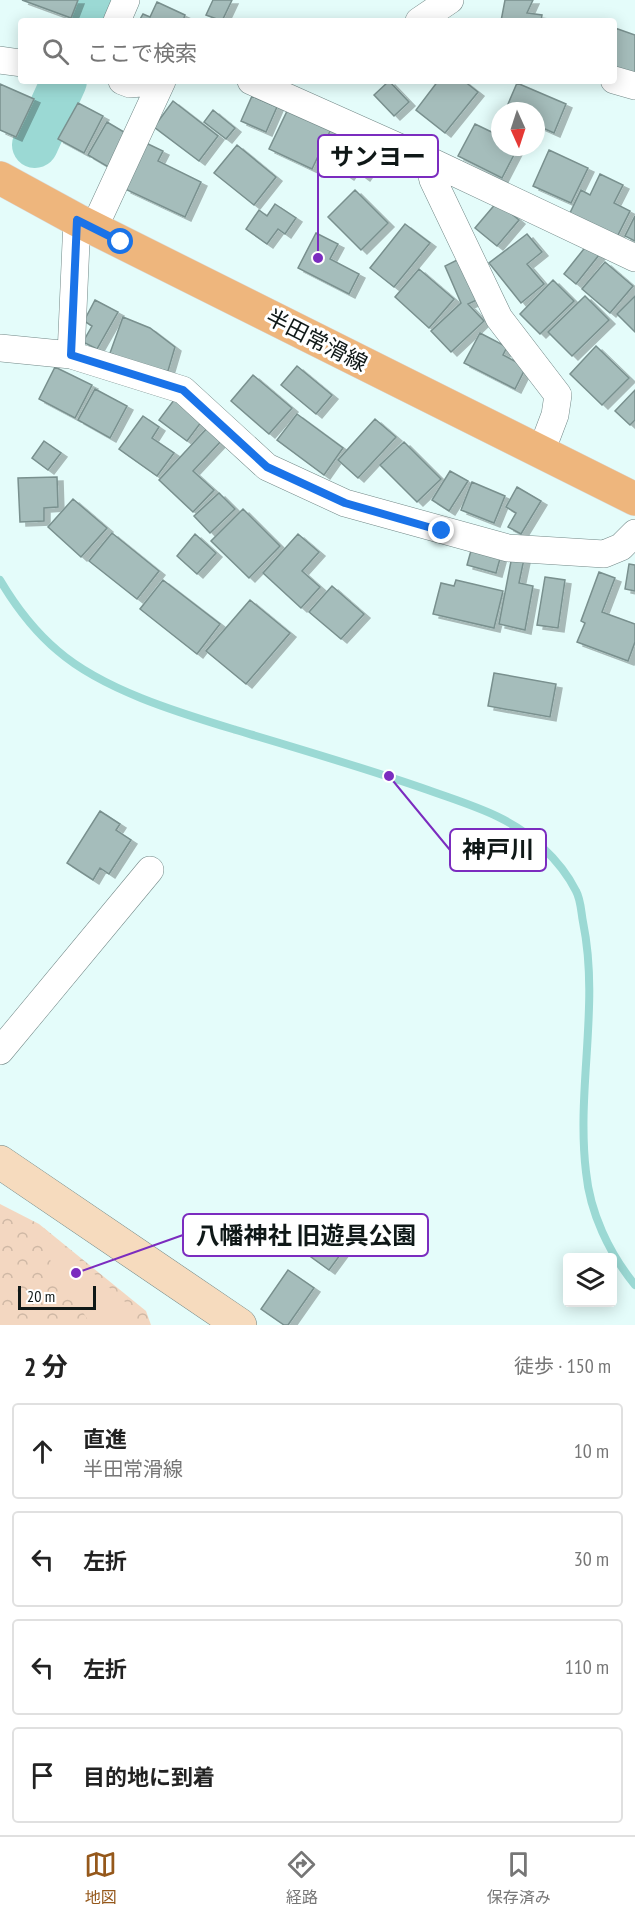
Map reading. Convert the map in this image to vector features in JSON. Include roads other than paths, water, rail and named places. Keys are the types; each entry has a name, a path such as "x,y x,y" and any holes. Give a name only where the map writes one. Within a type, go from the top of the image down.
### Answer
{"main road":[{"name":"半田常滑線","path":"0,178 85,224 635,499"},
{"path":"0,1162 210,1313 240,1325"}],"street":[{"path":"118,18 126,0"},
{"path":"423,18 450,0"},
{"path":"0,60 18,63"},
{"path":"617,81 635,86"},
{"path":"71,355 85,224 160,84"},
{"path":"263,84 635,258"},
{"path":"428,160 434,180 499,318 558,396 555,416 541,452"},
{"path":"3,349 71,355 183,390 267,467 345,503 508,548 604,554 621,547 635,533"},
{"path":"0,1051 150,870"}],"waterway":[{"path":"94,18 103,0"},
{"path":"35,145 63,84"},
{"path":"0,580 19,609 58,651 76,665 119,689 167,708 380,774 474,807 503,820 531,837 553,858 578,895 588,953 589,1016 584,1110 588,1187 602,1232 617,1260 635,1285"}],"place":[{"name":"サンヨー","path":"318,258"},
{"name":"神戸川","path":"389,776"},
{"name":"八幡神社 旧遊具公園","path":"76,1273"}]}
